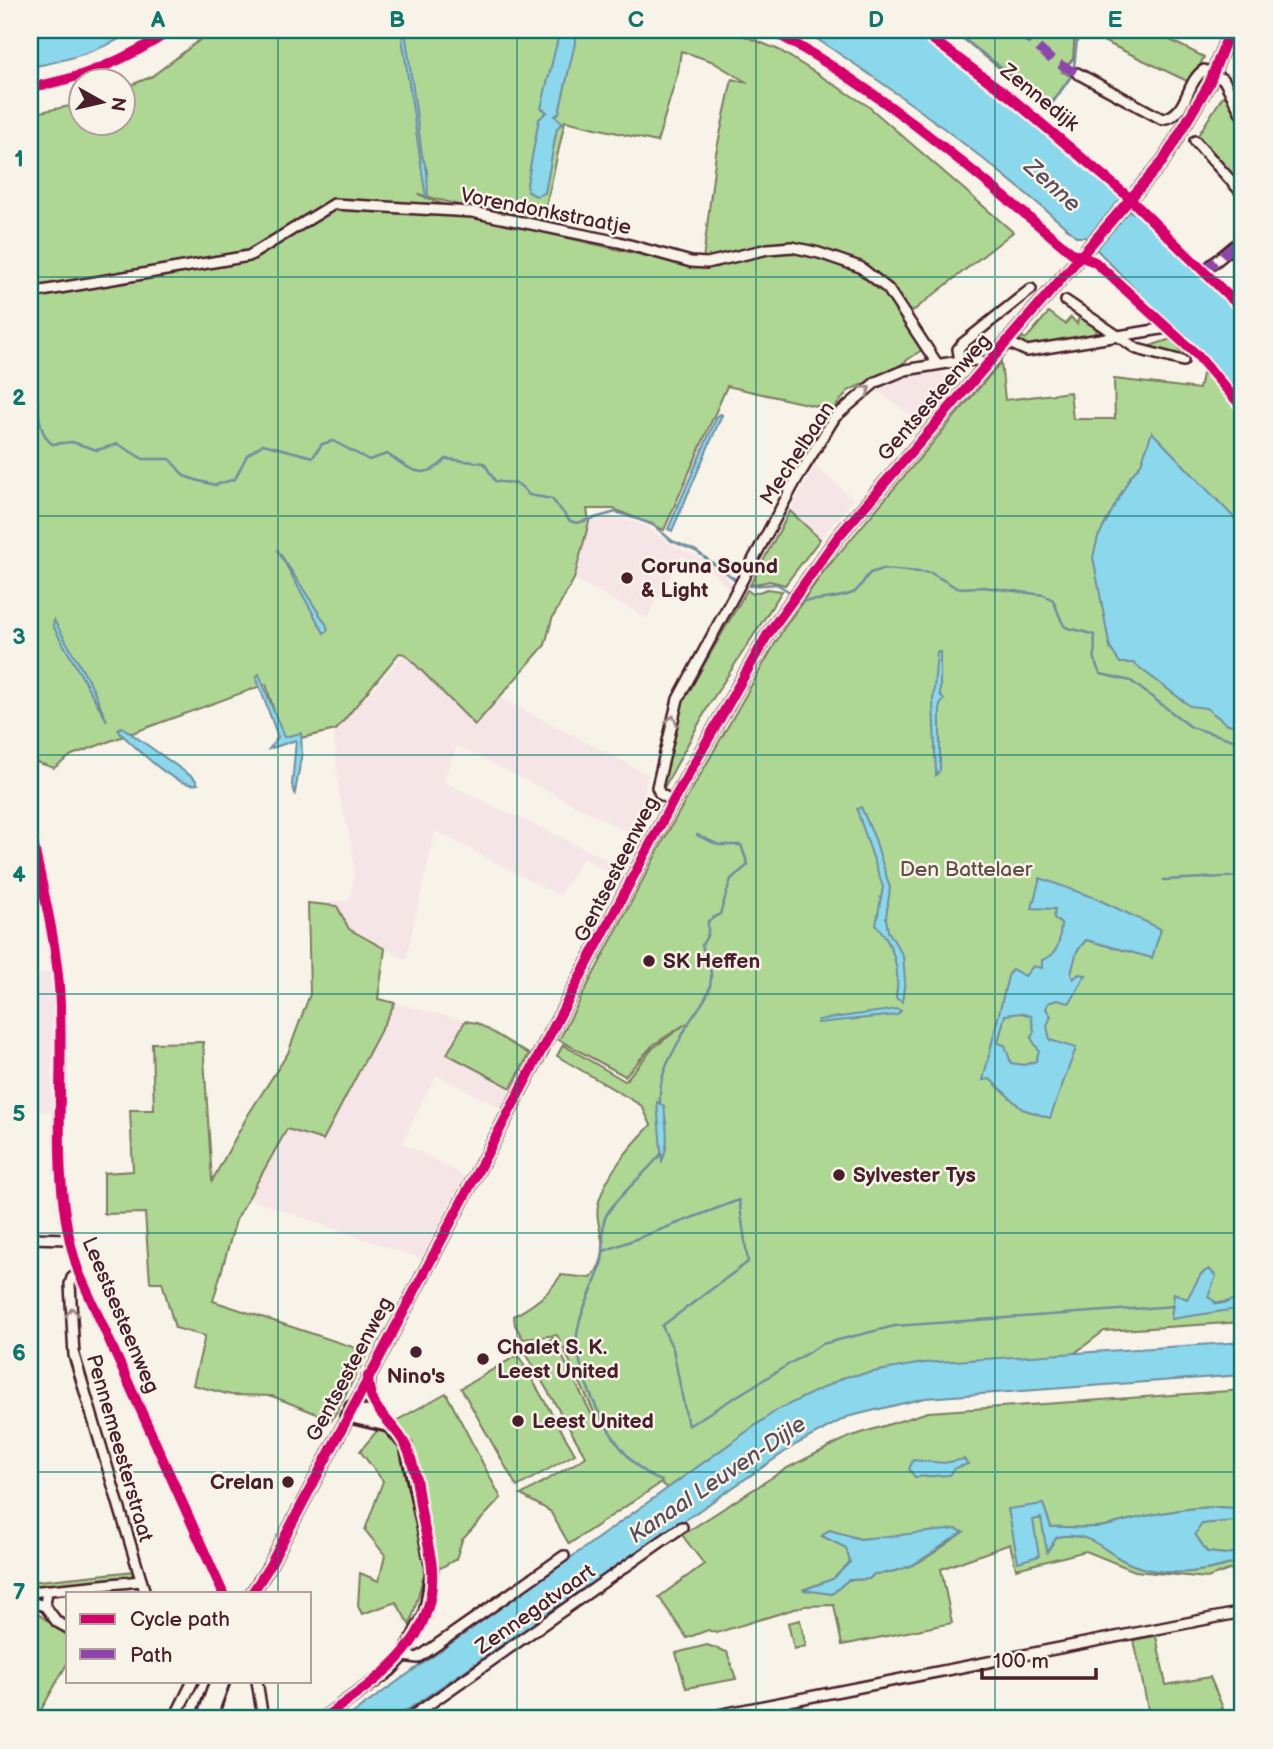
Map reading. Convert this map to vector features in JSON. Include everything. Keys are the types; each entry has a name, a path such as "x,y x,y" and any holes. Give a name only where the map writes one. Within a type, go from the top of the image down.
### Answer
{"main road":[{"name":"Gentsesteenweg","path":"253,1592 269,1567 673,801 747,668 809,573 1088,250 1177,141 1215,73 1230,30"},
{"path":"323,1719 390,1670 403,1656 425,1615 432,1569 410,1456 400,1438 381,1417 370,1399 368,1376"},
{"path":"349,1411 381,1417"},
{"path":"349,1411 390,1427"},
{"name":"Gentsesteenweg","path":"259,1592 269,1567"},
{"path":"202,1719 216,1682"},
{"path":"210,1719 224,1682"}],"street":[{"path":"1077,74 1163,119 1177,113 1201,71 1215,73 1224,80 1243,117"},
{"path":"1195,141 1243,194"},
{"name":"Vorendonkstraatje","path":"30,293 249,256 334,204 472,212 619,242 691,262 707,262 780,248 819,253 860,267 888,289 936,362"},
{"path":"1210,265 1243,239"},
{"path":"960,361 958,349 962,344 1031,289"},
{"path":"1066,301 1116,337 1145,352 1183,360"},
{"path":"1007,342 1027,351 1167,328"},
{"name":"Mechelbaan","path":"737,590 795,482 835,417 876,382 905,370 936,362 977,360 988,364"},
{"name":"Gentsesteenweg","path":"673,801 660,794 657,787 678,699 737,590"},
{"name":"Leestsesteenweg","path":"30,827 59,985 61,1184 68,1239 79,1273 223,1592"},
{"path":"30,1238 68,1239"},
{"name":"Pennemeesterstraat","path":"79,1273 72,1278 70,1284 74,1355 145,1592"},
{"name":"Zennegatvaart","path":"408,1719 681,1527"},
{"path":"403,1656 418,1658 564,1556"},
{"path":"30,1592 141,1581"},
{"path":"45,1606 47,1590"},
{"path":"30,1602 45,1606 57,1622 66,1627"},
{"path":"697,1719 1243,1612"},
{"path":"174,1719 192,1682"},
{"path":"257,1682 263,1719"}],"shaded area":[{"path":"944,371 948,390 920,422 876,390 908,376"},
{"path":"815,466 854,499 820,539 790,511"},
{"path":"608,515 644,525 672,545 711,563 732,584 729,589 711,571 681,556 647,618 574,579 589,522"},
{"path":"404,654 474,725 501,698 648,774 636,836 457,746 446,774 444,782 625,868 620,879 583,857 560,896 435,831 406,960 326,917 330,901 350,900 354,873 352,846 339,795 334,733"},
{"path":"53,971 52,1112 40,1111 39,1117 30,1116 30,976"},
{"path":"395,1003 465,1021 448,1054 511,1088 501,1109 437,1075 421,1103 403,1143 464,1176 421,1259 247,1198 287,1128 323,1139"}],"green space":[{"path":"213,30 730,30 779,50 868,106 1013,232 908,315 923,349 896,368 848,391 833,410 727,386 664,530 614,509 587,509 589,522 574,579 552,619 545,645 475,725 405,654 399,653 336,730 283,742 266,684 72,755 54,768 30,760 30,114 66,107 66,136 136,136 136,83 151,77","holes":["681,51 711,61 748,83 732,79 716,153 703,260 765,253 698,268 472,216 418,194 473,209 543,220 565,121 657,142 678,72"]},
{"path":"952,30 1075,30 1073,59 1062,72 1071,76 1048,107"},
{"path":"1080,30 1150,30 1204,57 1196,73 1187,81"},
{"path":"1223,96 1228,98 1243,132 1243,186 1197,137"},
{"path":"1049,312 1065,324 1071,317 1077,324 1080,313 1099,327 1093,336 1022,346 1018,343 1023,337 1026,339"},
{"path":"1171,339 1187,357 1144,348"},
{"name":"Den Battelaer","path":"1001,362 1005,400 1070,392 1073,419 1115,419 1114,379 1199,389 1202,374 1210,375 1243,415 1243,1322 1104,1331 1072,1355 777,1412 668,1488 661,1483 569,1544 550,1511 521,1495 586,1457 525,1352 553,1338 596,1423 595,1414 557,1335 523,1339 515,1325 514,1316 540,1298 561,1275 591,1278 602,1257 597,1211 603,1190 620,1160 651,1125 642,1106 557,1056 563,1045 625,1081 653,1048 687,1023 653,1045 625,1076 559,1040 670,828 784,628 824,571"},
{"path":"790,511 820,539 785,585 770,581 750,585"},
{"path":"767,589 782,591 710,703 665,786 662,782 682,703 747,590 753,594"},
{"path":"308,903 337,906 349,929 385,949 378,999 395,1003 323,1140 287,1129 236,1220 213,1301 368,1352 332,1420 272,1396 231,1395 193,1385 205,1336 175,1328 162,1282 150,1282 145,1213 104,1214 104,1173 133,1171 130,1110 154,1110 152,1043 203,1042 212,1181 248,1115 288,1053 310,994"},
{"path":"465,1021 477,1023 529,1054 511,1088 447,1054"},
{"name":"Leest United","path":"518,1355 575,1454 517,1487 461,1388"},
{"path":"1243,1390 1243,1509 1193,1509 1089,1528 1051,1527 1043,1504 1033,1519 1041,1518 1057,1537 1072,1536 1093,1540 1125,1561 1149,1570 1190,1572 1243,1560 1243,1565 1207,1578 1135,1571 1086,1551 1016,1569 1010,1544 941,1569 952,1623 842,1645 834,1605 804,1606 716,1633 708,1630 687,1638 659,1597 704,1564 682,1535 787,1468 849,1437 928,1412","holes":["829,1530 860,1539 963,1532 942,1548 900,1570 874,1574 869,1579 848,1580 832,1594 805,1589 833,1579 850,1562 847,1548 822,1536"]},
{"path":"446,1393 501,1498 462,1540 456,1559 423,1578 410,1626 396,1602 362,1614 358,1606 360,1573 379,1581 385,1555 365,1530 383,1481 360,1451 376,1432"},
{"path":"1231,1519 1243,1520 1243,1551 1226,1554 1207,1552 1195,1534 1201,1524"},
{"path":"135,1571 130,1578 30,1588 30,1582"},
{"path":"30,1608 66,1635 66,1666 36,1719 30,1719"},
{"path":"800,1620 806,1646 794,1649 788,1623"},
{"path":"1156,1636 1166,1685 1210,1677 1223,1708 1204,1719 1150,1719 1134,1640"},
{"path":"707,1645 727,1652 736,1679 686,1688 676,1653"}],"water":[{"path":"30,30 136,30 84,54 30,67"},
{"path":"401,30 405,30 422,155 427,171 426,198"},
{"path":"560,30 578,30 559,113 555,116 563,123 557,128 545,193 536,196 528,192 527,184 539,119 547,112 541,108"},
{"name":"Zenne","path":"803,30 912,30 1032,118 1120,194 1120,202 1131,212 1139,214 1243,314 1243,404 1085,237 1077,237 944,128"},
{"path":"721,414 672,531 668,529 717,416"},
{"path":"1152,432 1243,527 1243,726 1227,724 1206,708 1190,706 1133,663 1120,663 1110,648 1093,557 1098,537 1130,477 1141,464"},
{"path":"277,549 326,624 328,630 324,633"},
{"path":"54,620 92,687 107,721 53,626"},
{"path":"937,652 940,652 940,695 944,700 940,705 940,770 936,775 933,700"},
{"path":"259,674 284,737 301,733 302,753 295,793 292,785 296,740 269,749 278,737 256,677"},
{"path":"122,727 195,779 198,784 178,780 157,766 120,733 118,729"},
{"path":"861,807 875,839 890,888 886,918 888,931 903,956 905,980 902,1002 896,998 897,979 892,950 876,925 883,887 857,809"},
{"path":"1040,878 1095,898 1161,929 1152,958 1086,940 1077,951 1071,974 1073,979 1079,974 1086,975 1069,1003 1057,1000 1048,1003 1046,1009 1051,1016 1047,1026 1050,1040 1076,1048 1050,1118 1022,1109 990,1079 983,1080 1008,976 1012,969 1025,976 1033,966 1042,968 1042,960 1052,955 1059,941 1061,924 1054,918 1055,909 1032,908","holes":["1022,1013 1031,1016 1034,1031 1031,1038 1039,1051 1036,1061 1024,1065 1011,1063 1005,1045 998,1043 1005,1015"]},
{"path":"898,1009 901,1011 897,1015 818,1023 818,1020"},
{"path":"657,1102 664,1106 666,1127 667,1141 662,1161"},
{"path":"1209,1269 1216,1276 1208,1297 1219,1304 1240,1298 1243,1308 1171,1319 1174,1293 1187,1299 1201,1274"},
{"name":"Kanaal Leuven-Dijle","path":"1243,1342 1243,1375 925,1398 847,1417 795,1445 394,1719 345,1719 777,1410 845,1377 923,1363"},
{"path":"964,1459 968,1464 955,1468 950,1475 915,1477 909,1469 913,1460 944,1463"},
{"path":"1043,1504 1051,1527 1089,1528 1193,1509 1243,1509 1243,1520 1202,1524 1195,1534 1207,1552 1226,1554 1243,1551 1243,1560 1217,1568 1163,1572 1125,1562 1091,1540 1071,1536 1057,1537 1047,1552 1041,1518 1033,1520 1039,1556 1018,1562 1008,1509"},
{"path":"957,1529 963,1532 922,1560 902,1569 874,1574 869,1579 848,1580 832,1594 803,1590 833,1579 850,1562 846,1548 822,1536 829,1530 860,1539"}],"waterway":[{"path":"952,30 1046,101"},
{"path":"1074,67 1078,30"},
{"path":"1047,111 1072,75"},
{"path":"30,374 36,391 42,429 52,444 72,442 97,450 118,444 143,459 170,459 184,476 215,485 235,479 247,455 263,444 313,457 322,444 333,441 369,460 387,454 410,469 424,472 446,459 484,463 495,481 514,483 529,495 552,499 570,521 577,523 616,512 652,524 672,541 696,551 736,580"},
{"path":"802,601 852,593 870,573 884,569 931,573 957,588 984,587 1044,595 1053,600 1066,627 1094,635 1095,659 1101,674 1131,681 1191,727 1243,743"},
{"path":"749,586 777,584 788,591"},
{"path":"660,1103 661,1082 667,1064 709,991 711,971 702,945 708,934 708,921 720,914 731,879 748,865 741,845 719,845 697,835"},
{"path":"1164,880 1243,876"},
{"path":"661,1154 605,1218 602,1260 581,1316 577,1336 578,1354 584,1375 603,1420 631,1459 646,1473 662,1481"},
{"path":"604,1251 739,1200 748,1262 662,1326 673,1349 688,1426 822,1344 895,1326 1174,1306"},
{"path":"1215,1303 1229,1302"}],"marked path":[{"path":"1018,30 1053,61 1077,73"},
{"path":"1199,267 1210,266 1243,239"}],"cycle path":[{"path":"30,87 67,79 104,66 139,50 171,30"},
{"path":"770,30 811,53 889,105 1072,253 1095,262 1197,355 1243,408"},
{"name":"Zennedijk","path":"920,30 1009,96 1125,194 1243,310"},
{"path":"253,1592 269,1567 673,801 768,634 838,537 1163,161 1209,84 1230,30"},
{"path":"30,827 51,926 59,986 60,1167 69,1238 79,1273 223,1592"},
{"path":"322,1719 363,1690 399,1657 414,1639 425,1618 431,1595 432,1568 413,1465 401,1438 377,1408 369,1389 368,1376"}],"place":[{"name":"Coruna Sound & Light","path":"627,578"},
{"name":"SK Heffen","path":"649,961"},
{"name":"Sylvester Tys","path":"839,1175"},
{"name":"Nino's","path":"416,1352"},
{"name":"Chalet S. K. Leest United","path":"483,1359"},
{"name":"Leest United","path":"518,1421"},
{"name":"Crelan","path":"288,1482"}]}
